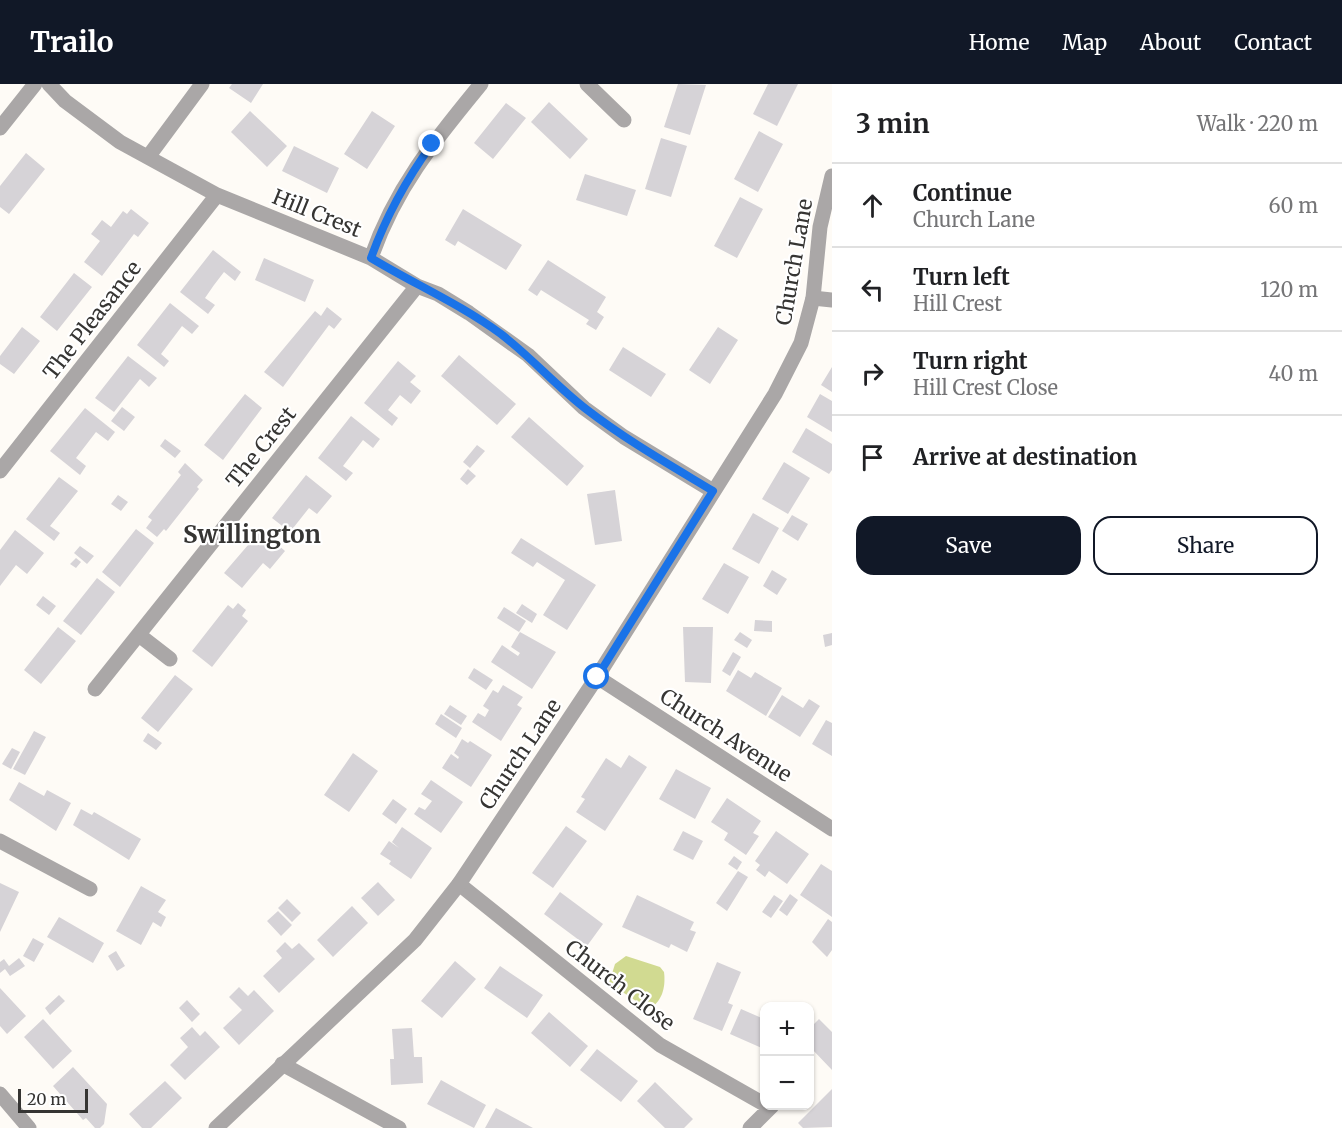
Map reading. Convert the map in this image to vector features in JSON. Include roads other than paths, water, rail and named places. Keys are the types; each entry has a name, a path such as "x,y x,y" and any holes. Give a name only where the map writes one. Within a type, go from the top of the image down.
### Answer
{"street":[{"path":"0,128 35,84"},
{"name":"Hill Crest","path":"49,84 90,121 120,142 217,195 371,258 417,286 438,294 492,328 528,355 584,408 616,431 713,491"},
{"path":"148,157 202,84"},
{"path":"371,258 383,223 408,176 481,84"},
{"path":"587,84 624,120"},
{"name":"Church Lane","path":"216,1128 415,940 459,884 597,677 776,394 801,343 813,298 820,226 832,176"},
{"name":"The Pleasance","path":"0,471 217,195"},
{"name":"The Crest","path":"95,689 417,286"},
{"path":"813,298 832,300"},
{"path":"139,635 170,659"},
{"name":"Church Avenue","path":"597,677 832,829"},
{"path":"0,841 90,889"},
{"name":"Church Close","path":"459,884 660,1046 760,1102"},
{"path":"282,1064 399,1128"},
{"path":"0,1094 29,1128"},
{"name":"Church Close","path":"750,1128 765,1110"}],"district":[{"name":"Swillington","path":"252,534"}]}
